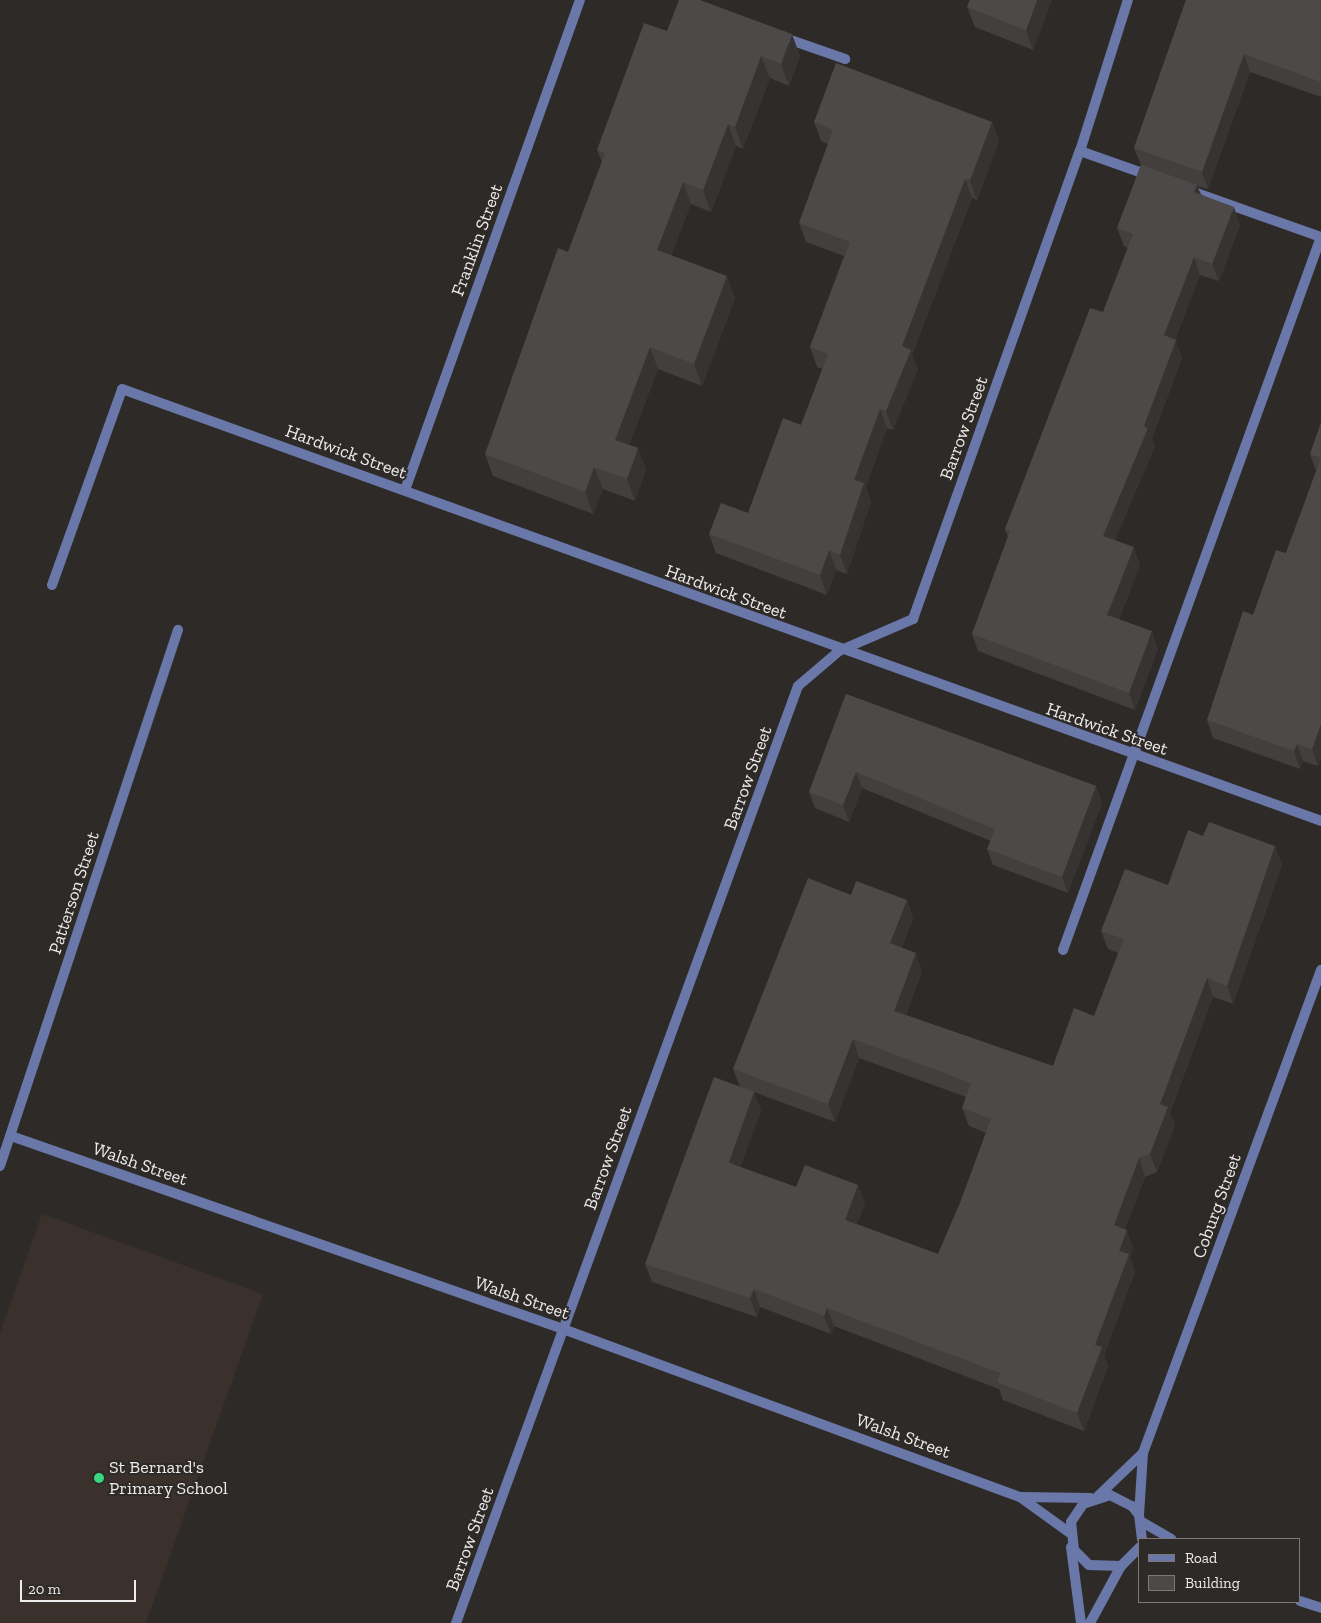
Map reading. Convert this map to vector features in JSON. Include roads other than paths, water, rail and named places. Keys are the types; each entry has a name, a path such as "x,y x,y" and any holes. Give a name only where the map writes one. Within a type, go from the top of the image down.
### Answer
{"street":[{"name":"Franklin Street","path":"405,490 580,0"},
{"name":"Barrow Street","path":"456,1623 798,686 839,651 913,619 1080,151 1128,0"},
{"path":"770,32 845,58"},
{"path":"1080,151 1161,180"},
{"path":"1063,950 1321,237 1180,187"},
{"name":"Hardwick Street","path":"52,585 122,389 405,490 839,651 1321,821"},
{"name":"Patterson Street","path":"0,1166 178,630"},
{"name":"Coburg Street","path":"1142,1538 1140,1519 1143,1453 1321,970"},
{"name":"Walsh Street","path":"11,1136 562,1329 1020,1497 1070,1536 1089,1565 1123,1565"},
{"name":"Coburg Street","path":"1070,1536 1076,1513 1143,1453"},
{"name":"Walsh Street","path":"1020,1497 1122,1499 1140,1519"},
{"path":"1140,1519 1169,1538"},
{"path":"1070,1536 1081,1623"},
{"path":"1090,1623 1123,1565 1138,1549"},
{"path":"1123,1565 1138,1564"},
{"path":"1301,1600 1321,1608"}],"place":[{"name":"St Bernard's Primary School","path":"99,1478"}]}
